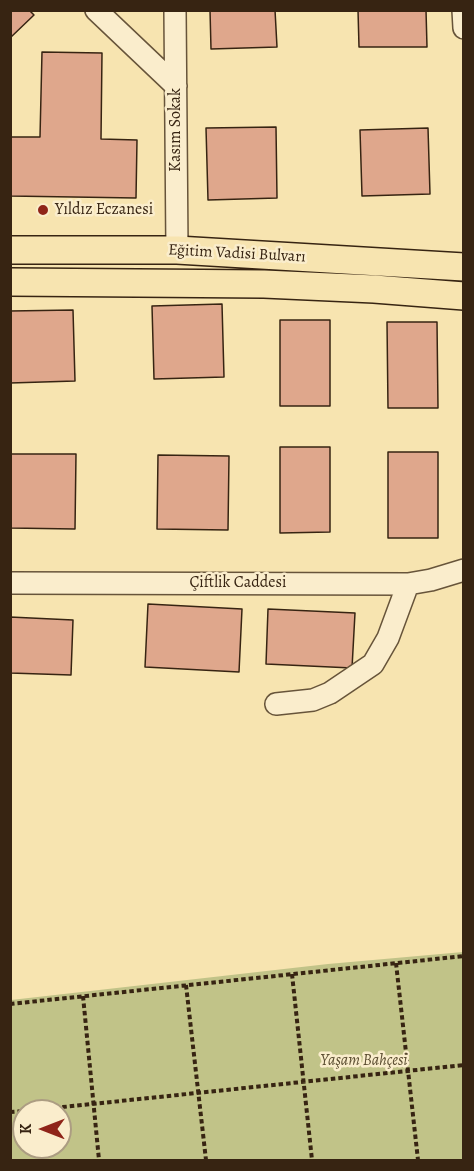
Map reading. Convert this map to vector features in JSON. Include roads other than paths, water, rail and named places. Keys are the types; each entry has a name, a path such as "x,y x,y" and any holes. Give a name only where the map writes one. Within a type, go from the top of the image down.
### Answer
{"main road":[{"name":"Eğitim Vadisi Bulvarı","path":"10,250 177,250 464,267"},
{"name":"Eğitim Vadisi Bulvarı","path":"10,282 264,284 464,296"}],"street":[{"path":"96,10 176,86"},
{"name":"Kasım Sokak","path":"175,10 177,250"},
{"path":"463,10 464,28"},
{"name":"Çiftlik Caddesi","path":"10,583 408,584 464,570"},
{"path":"276,704 312,700 330,693 373,664 388,638 408,584"}],"place":[{"name":"Yıldız Eczanesi","path":"43,210"}],"park label":[{"name":"Yaşam Bahçesi","path":"364,1061"}]}
